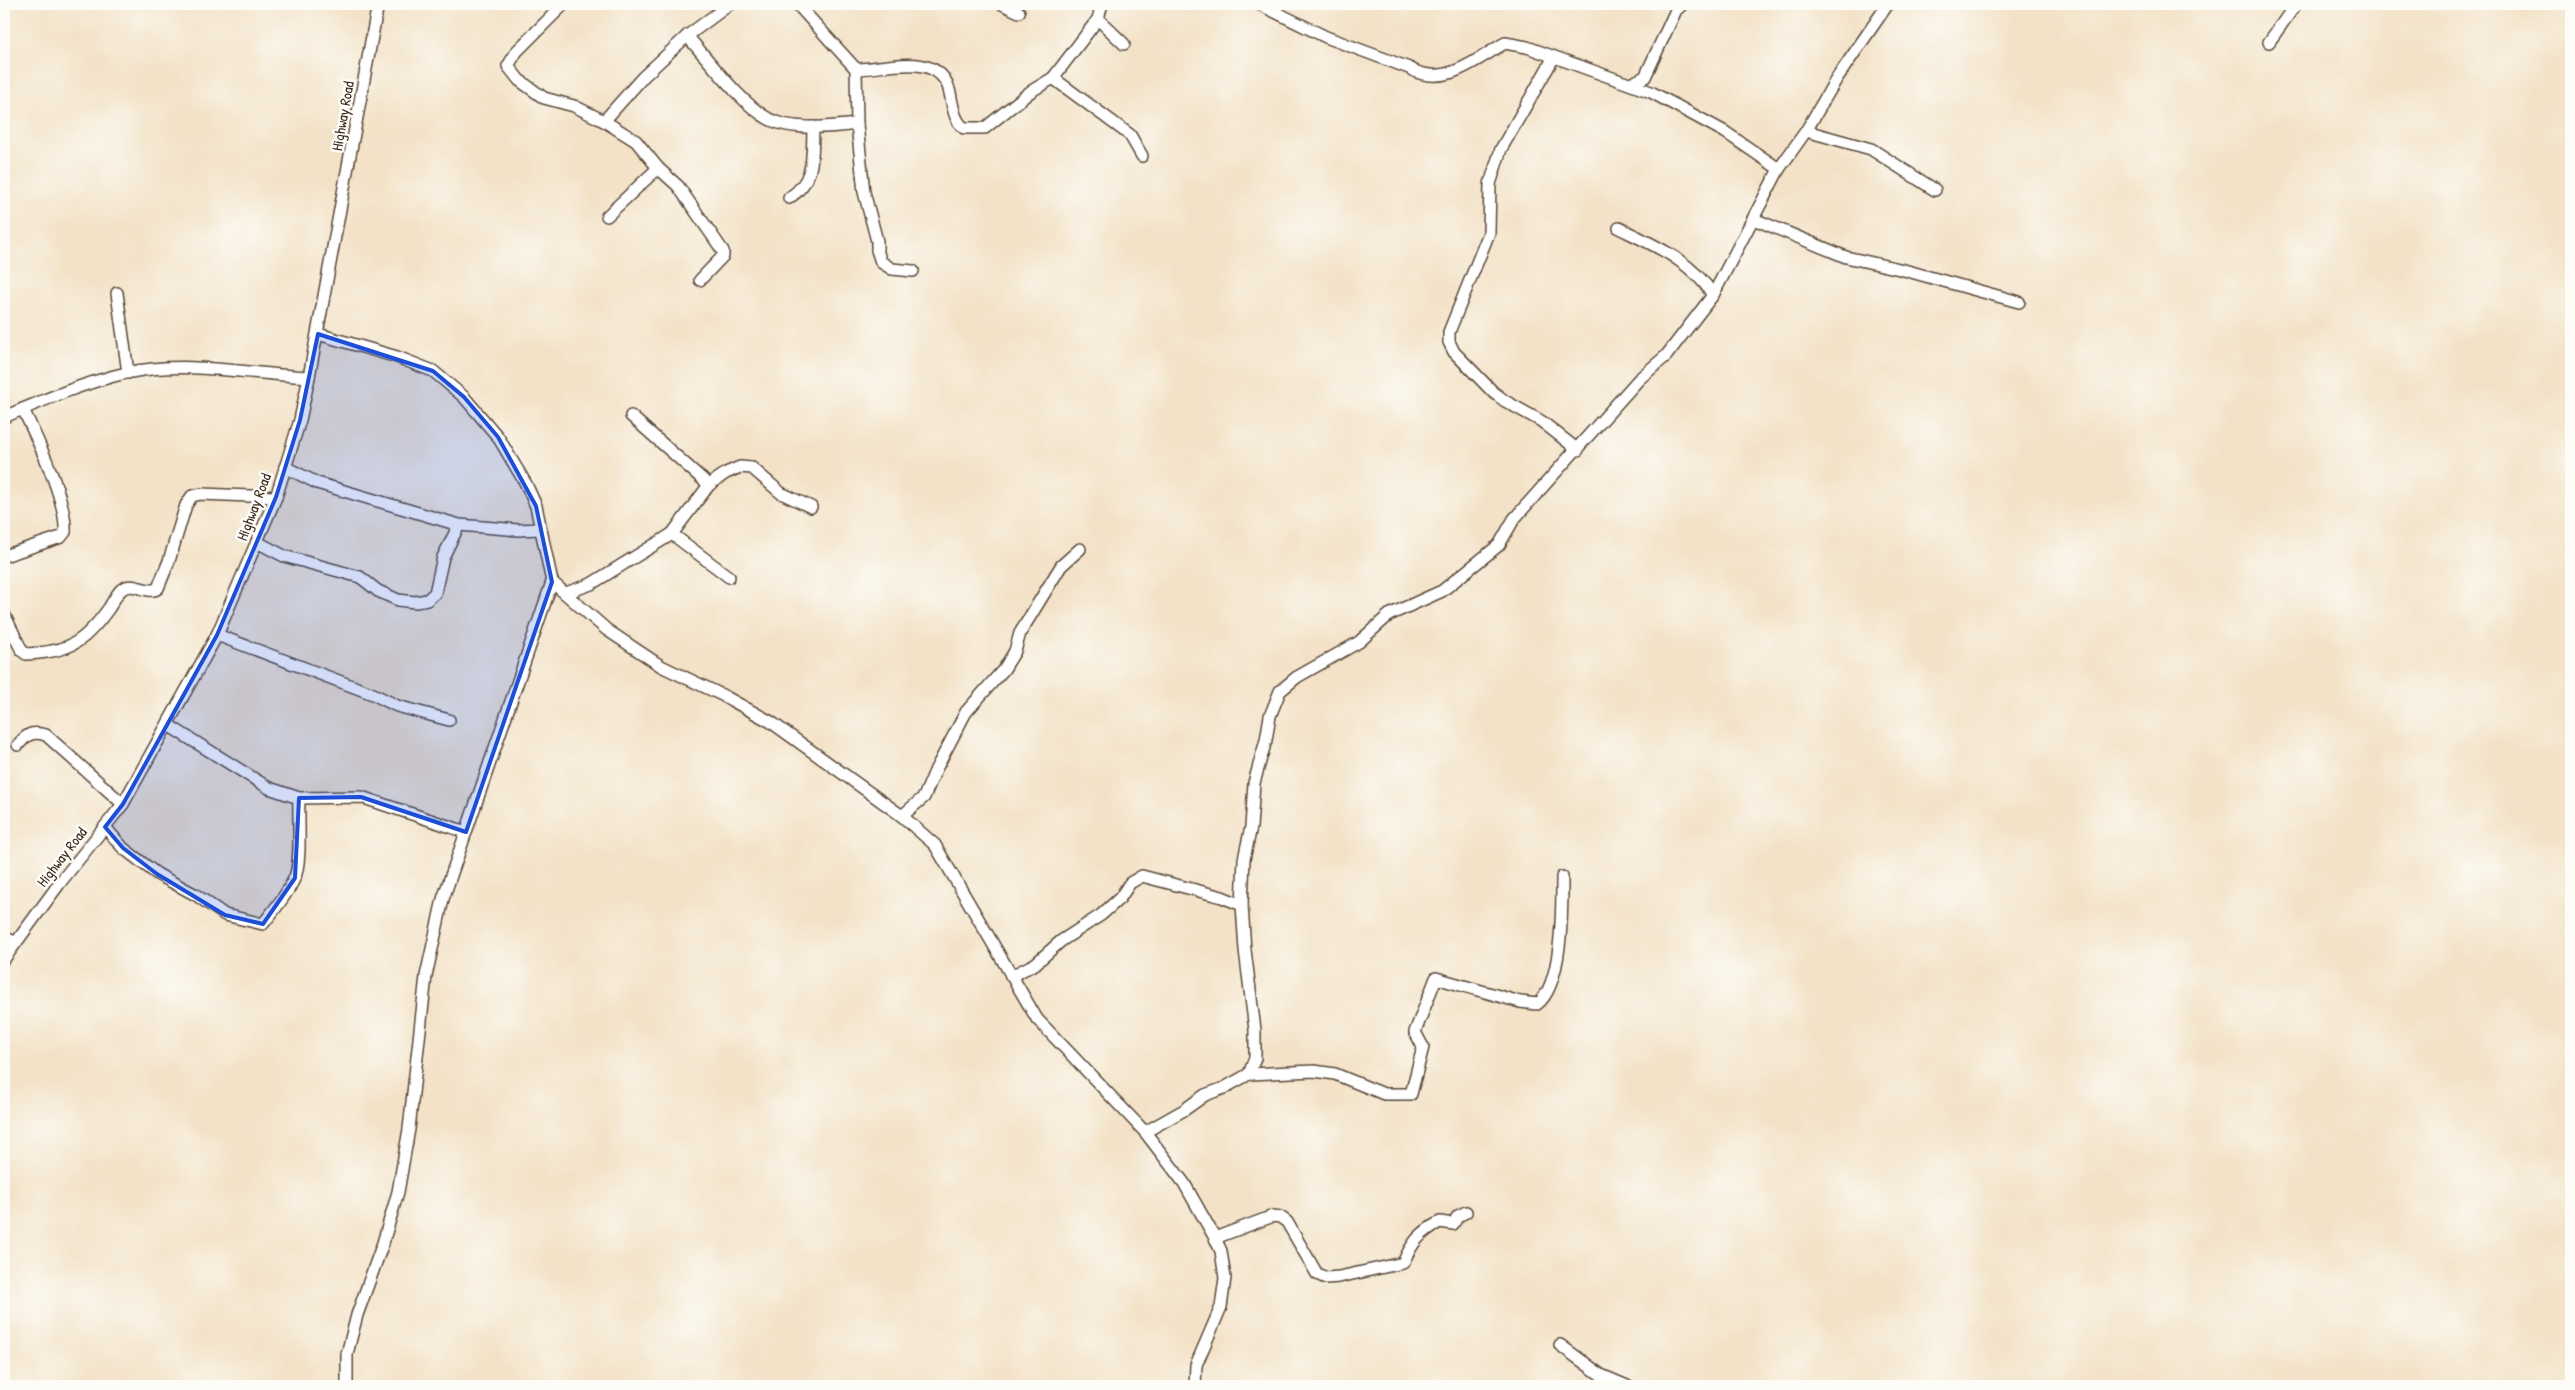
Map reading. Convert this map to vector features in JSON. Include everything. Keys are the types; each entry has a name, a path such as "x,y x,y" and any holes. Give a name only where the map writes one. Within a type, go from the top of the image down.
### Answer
{"street":[{"name":"Highway Road","path":"4,960 122,804 217,635 276,497 300,420 318,334 378,4"},
{"path":"564,4 517,51 508,66 519,80 544,98 574,106 604,121 636,141 658,168 678,186 721,247 723,256 700,280"},
{"path":"604,121 643,77 688,36 730,4"},
{"path":"797,4 856,69 857,124 864,192 881,262 892,269 913,270"},
{"path":"1002,4 1019,12"},
{"path":"856,69 900,63 932,69 943,77 949,89 957,122 964,128 976,130 985,128 1030,92 1053,78 1098,18 1102,4"},
{"path":"1259,4 1326,37 1409,68 1421,75 1440,76 1472,65 1505,43 1527,47 1651,92 1725,132 1779,169"},
{"path":"1248,1074 1255,1058 1255,1030 1242,905 1244,859 1250,827 1254,783 1266,740 1270,716 1280,691 1297,677 1359,642 1389,615 1442,591 1499,545 1514,519 1578,450 1639,379 1666,356 1713,295 1779,169 1806,131 1837,78 1888,4"},
{"path":"2270,42 2296,4"},
{"path":"1630,84 1645,77 1677,6"},
{"path":"1098,18 1124,44"},
{"path":"688,36 746,101 769,119 813,127 857,124"},
{"path":"1554,57 1501,149 1490,184 1489,233 1449,332 1449,342 1454,352 1493,392 1505,401 1542,421 1578,450"},
{"path":"1645,77 1651,92"},
{"path":"1053,78 1130,135 1142,156"},
{"path":"789,198 798,192 808,180 812,164 813,127"},
{"path":"1806,131 1870,148 1935,190"},
{"path":"607,216 658,168"},
{"path":"1754,219 1846,257 1904,270 2019,302"},
{"path":"1619,228 1653,244 1692,269 1703,278 1713,295"},
{"path":"117,293 128,373"},
{"path":"318,334 397,356 433,371 464,397 498,437 514,462 536,506 552,582 443,899 426,976 409,1129 398,1192 383,1243 356,1315 347,1354 347,1386"},
{"path":"4,417 70,388 128,373 221,368 309,377"},
{"path":"4,556 60,537 65,532 59,500 45,458 23,409"},
{"path":"631,416 709,485"},
{"path":"285,467 317,483 459,525 518,530 540,529"},
{"path":"566,593 591,584 672,534 709,485 740,467 752,468 781,493 811,507"},
{"path":"4,614 22,651 26,654 69,648 88,635 122,589 131,585 152,591 158,588 186,505 192,496 201,494 276,497"},
{"path":"257,542 284,556 360,577 378,591 398,600 415,602 427,600 435,593 443,557 459,525"},
{"path":"672,534 729,577"},
{"path":"902,816 924,798 936,769 966,712 1004,669 1015,651 1020,633 1061,566 1080,549"},
{"path":"552,582 615,635 661,666 724,696 771,722 902,816 935,845 1037,1019 1144,1132 1184,1183 1215,1238 1221,1251 1225,1278 1221,1307 1196,1365 1195,1386"},
{"path":"217,635 373,694 397,706 449,720"},
{"path":"168,724 269,788 299,798 361,797 466,832"},
{"path":"18,745 26,734 36,732 46,735 122,804"},
{"path":"105,827 123,848 157,874 196,896 225,916 264,924 295,878 299,857 297,827 299,798"},
{"path":"1011,976 1035,964 1061,941 1101,915 1120,898 1130,883 1142,876 1222,897 1242,905"},
{"path":"1144,1132 1184,1110 1205,1095 1224,1088 1248,1074 1314,1071 1335,1074 1384,1094 1411,1094 1423,1047 1415,1032 1436,978 1520,1002 1537,1004 1543,1000 1550,987 1560,937 1562,877"},
{"path":"4,937 16,943"},
{"path":"1215,1238 1273,1216 1280,1217 1287,1222 1317,1274 1326,1278 1339,1277 1402,1263 1414,1240 1440,1222 1453,1224 1458,1216 1466,1212"},
{"path":"1560,1346 1601,1374 1627,1386"}],"highlighted area":[{"path":"318,334 433,371 464,397 498,437 536,506 552,582 466,832 361,797 299,798 295,878 263,924 225,915 157,874 123,848 105,827 123,804 217,635 276,497 300,420"}]}
